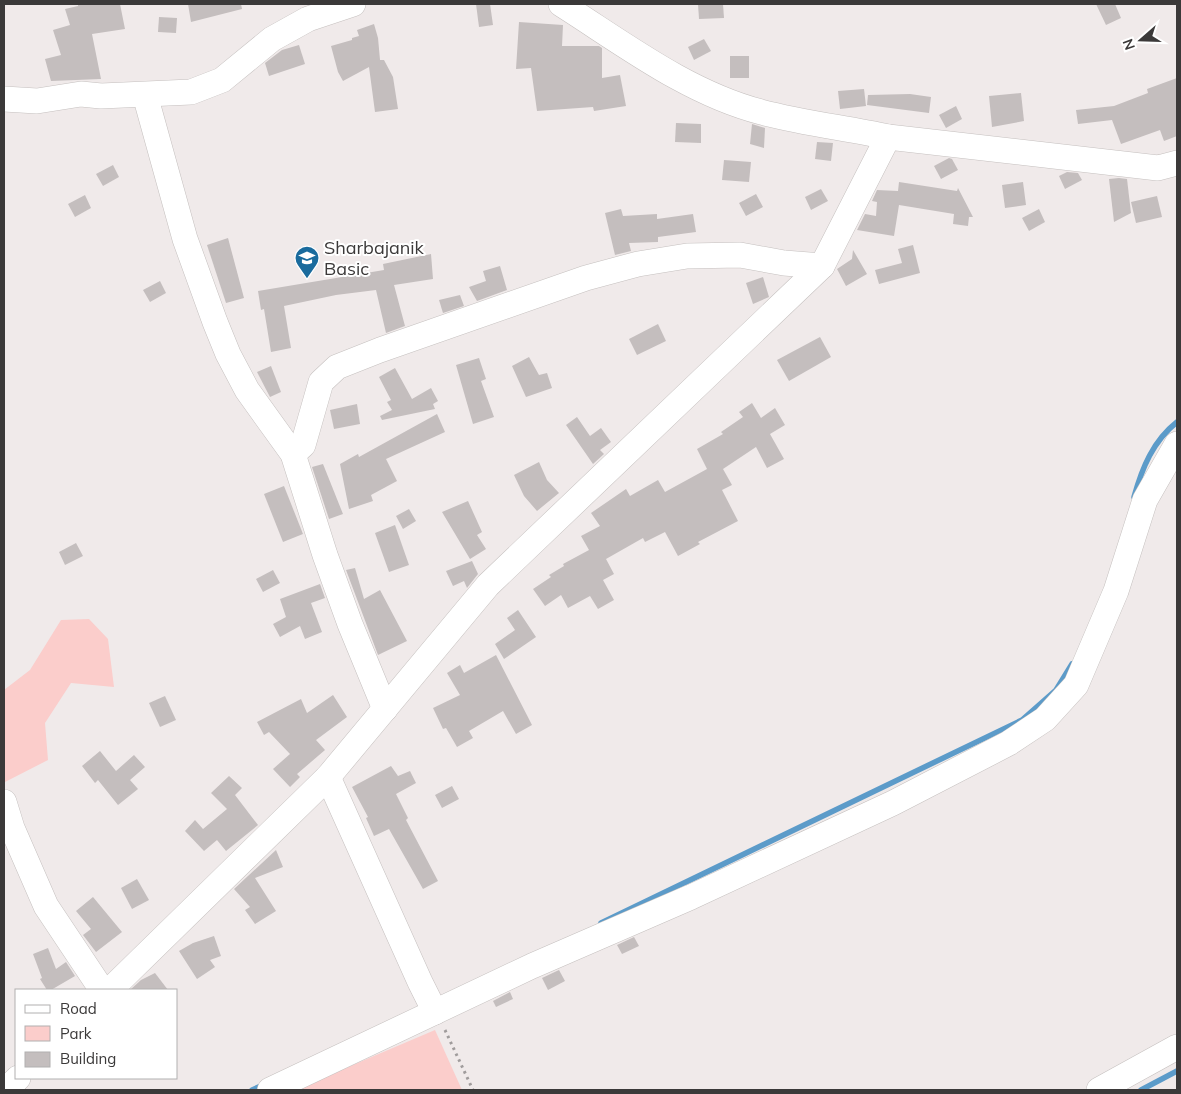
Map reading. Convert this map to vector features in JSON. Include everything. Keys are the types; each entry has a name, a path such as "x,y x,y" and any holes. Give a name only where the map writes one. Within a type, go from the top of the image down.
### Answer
{"street":[{"path":"4,99 37,101 81,94 145,95 191,92 222,80 272,39 308,19 353,4"},
{"path":"561,4 662,69 722,99 761,112 888,137 1158,168 1177,162"},
{"path":"145,95 185,239 228,354 247,390 293,454 328,563 385,708"},
{"path":"111,989 328,777 488,585 822,266 888,137"},
{"path":"293,454 302,444 321,382 337,366 380,350 586,278 638,264 687,256 740,255 784,263 822,266"},
{"path":"270,1090 435,1012 893,803 1009,743 1045,719 1076,686 1116,591 1145,500 1177,444"},
{"path":"328,777 435,1012"},
{"path":"4,802 12,828 46,906 101,989"},
{"path":"1099,1090 1177,1047"},
{"path":"6,1090 17,1079"}],"path":[{"path":"435,1012 473,1090"}],"green space":[{"path":"89,619 108,639 114,687 71,683 45,723 48,760 5,782 4,690 30,670 61,620"},
{"path":"435,1030 462,1090 294,1090"}],"building":[{"path":"78,4 120,4 125,29 92,34 101,79 51,81 45,59 61,55 53,30 70,25 65,9 78,6"},
{"path":"188,4 241,4 242,9 191,22"},
{"path":"476,4 490,4 493,25 479,27"},
{"path":"698,4 723,4 724,18 699,19"},
{"path":"1096,4 1115,4 1121,18 1106,25"},
{"path":"159,17 177,18 176,33 158,32"},
{"path":"519,22 563,25 562,46 599,46 602,48 602,78 620,75 626,106 594,111 593,107 537,111 531,68 516,69"},
{"path":"374,24 378,38 380,60 384,60 393,77 398,109 375,112 369,67 343,81 338,72 331,46 352,40 352,38 359,36 357,30"},
{"path":"704,39 711,51 694,60 688,47"},
{"path":"299,45 305,64 269,76 265,63 282,50"},
{"path":"730,56 749,56 749,78 730,78"},
{"path":"1177,78 1177,136 1164,141 1160,130 1121,144 1112,120 1078,124 1076,110 1114,106 1148,93 1147,89"},
{"path":"864,89 866,106 840,109 838,91"},
{"path":"1021,93 1024,121 992,127 989,96"},
{"path":"910,94 931,97 929,113 867,105 868,95"},
{"path":"956,106 962,119 946,128 939,115"},
{"path":"676,123 701,124 701,143 675,142"},
{"path":"752,124 765,128 764,148 750,144"},
{"path":"817,142 833,143 831,161 815,159"},
{"path":"949,158 952,159 958,170 941,179 934,166"},
{"path":"724,160 751,162 749,182 722,180"},
{"path":"113,165 119,177 103,186 96,174"},
{"path":"1067,172 1078,173 1082,180 1065,189 1059,176"},
{"path":"1109,179 1127,179 1131,213 1114,222"},
{"path":"899,182 957,191 958,188 973,217 969,217 968,226 953,224 954,214 899,205 894,236 857,230 865,214 876,216 877,202 872,201 877,190 898,191"},
{"path":"1023,182 1026,205 1005,208 1002,185"},
{"path":"821,189 828,201 811,210 805,197"},
{"path":"756,194 763,207 746,216 739,203"},
{"path":"85,195 91,208 75,217 68,204"},
{"path":"1157,196 1162,217 1136,223 1131,202"},
{"path":"621,209 623,216 657,214 657,219 693,214 696,232 658,237 658,242 629,243 631,251 615,255 605,213"},
{"path":"1039,209 1045,222 1029,231 1022,218"},
{"path":"228,238 244,298 226,303 207,245"},
{"path":"913,245 920,273 879,284 875,270 902,263 898,249"},
{"path":"853,250 867,274 846,286 837,269 852,259"},
{"path":"431,254 433,279 394,285 405,326 386,333 376,290 336,295 284,306 291,348 271,352 264,309 261,310 258,291 384,270 383,264"},
{"path":"500,266 507,290 477,301 469,287 486,281 483,271"},
{"path":"763,277 769,297 753,304 746,283"},
{"path":"160,281 166,293 150,302 143,290"},
{"path":"460,295 464,306 443,313 439,300"},
{"path":"658,324 666,341 637,355 629,339"},
{"path":"820,337 831,357 789,381 777,360"},
{"path":"529,357 539,375 547,373 552,388 526,397 512,366"},
{"path":"479,358 486,379 481,381 494,417 473,424 456,365"},
{"path":"271,366 281,392 270,397 257,372"},
{"path":"395,368 412,399 431,388 438,401 433,404 435,409 382,420 380,416 392,410 387,402 391,400 379,377"},
{"path":"752,403 761,418 775,408 785,425 770,434 784,459 767,468 756,447 723,469 732,485 722,490 738,521 698,542 700,544 678,556 665,532 645,542 643,538 606,559 614,574 603,580 614,600 598,609 590,596 568,608 561,595 545,606 533,589 551,577 549,575 564,566 563,564 589,550 581,536 600,526 591,513 626,489 630,496 658,480 665,492 707,469 697,449 723,434 721,432 743,417 739,412"},
{"path":"357,404 360,424 334,429 330,410"},
{"path":"437,414 445,432 386,459 397,481 371,495 373,501 349,509 340,464 358,454 359,457"},
{"path":"577,417 590,436 601,428 611,442 600,450 604,454 593,464 566,425"},
{"path":"539,462 547,480 559,493 537,511 524,496 514,475"},
{"path":"323,464 343,514 329,519 312,467"},
{"path":"284,486 303,534 283,542 264,494"},
{"path":"468,501 482,532 477,535 486,549 470,559 442,512"},
{"path":"409,509 416,521 403,529 396,516"},
{"path":"395,525 409,565 389,572 375,533"},
{"path":"76,543 83,556 65,565 59,552"},
{"path":"472,561 478,574 467,588 464,581 453,586 446,571"},
{"path":"355,568 364,599 380,590 407,641 378,655 346,570"},
{"path":"273,570 280,583 263,592 256,579"},
{"path":"320,584 325,598 311,603 322,632 305,639 300,626 280,637 273,624 286,617 280,599"},
{"path":"518,610 536,637 504,659 495,644 515,630 507,618"},
{"path":"496,655 532,725 516,734 503,711 469,731 473,738 457,747 446,728 443,729 433,708 460,695 447,673 460,665 464,673"},
{"path":"333,695 347,717 316,740 325,750 297,774 300,777 290,787 273,769 290,754 269,732 264,735 257,722 301,699 307,713"},
{"path":"165,696 176,720 160,727 149,703"},
{"path":"100,751 116,771 134,755 145,767 130,780 138,789 118,805 98,780 95,783 82,766"},
{"path":"391,766 398,776 410,771 416,783 396,794 408,818 406,820 438,881 423,889 389,829 374,836 366,818 368,817 352,787"},
{"path":"229,776 242,788 235,795 258,825 226,851 217,840 204,851 185,831 195,820 203,829 227,809 211,793"},
{"path":"452,786 459,799 442,808 435,795"},
{"path":"276,850 283,867 255,878 276,911 255,924 245,910 250,907 234,889"},
{"path":"137,879 149,900 132,909 121,888"},
{"path":"93,897 122,932 96,952 83,935 91,929 76,911"},
{"path":"214,936 221,956 210,960 215,967 197,979 179,951 193,943"},
{"path":"634,937 639,946 622,954 617,945"},
{"path":"48,948 56,969 66,962 75,976 53,989 46,989 40,979 42,978 33,954"},
{"path":"559,970 565,981 548,990 542,978"},
{"path":"155,973 167,989 131,989 141,980"},
{"path":"510,992 513,999 496,1007 493,1001"}],"waterway":[{"path":"1134,497 1141,476 1155,446 1177,422"},
{"path":"601,923 1022,720 1056,690 1072,664"},
{"path":"1141,1090 1177,1071"},
{"path":"252,1090 263,1085"}],"place":[{"name":"Sharbajanik Basic","path":"307,279"}]}
